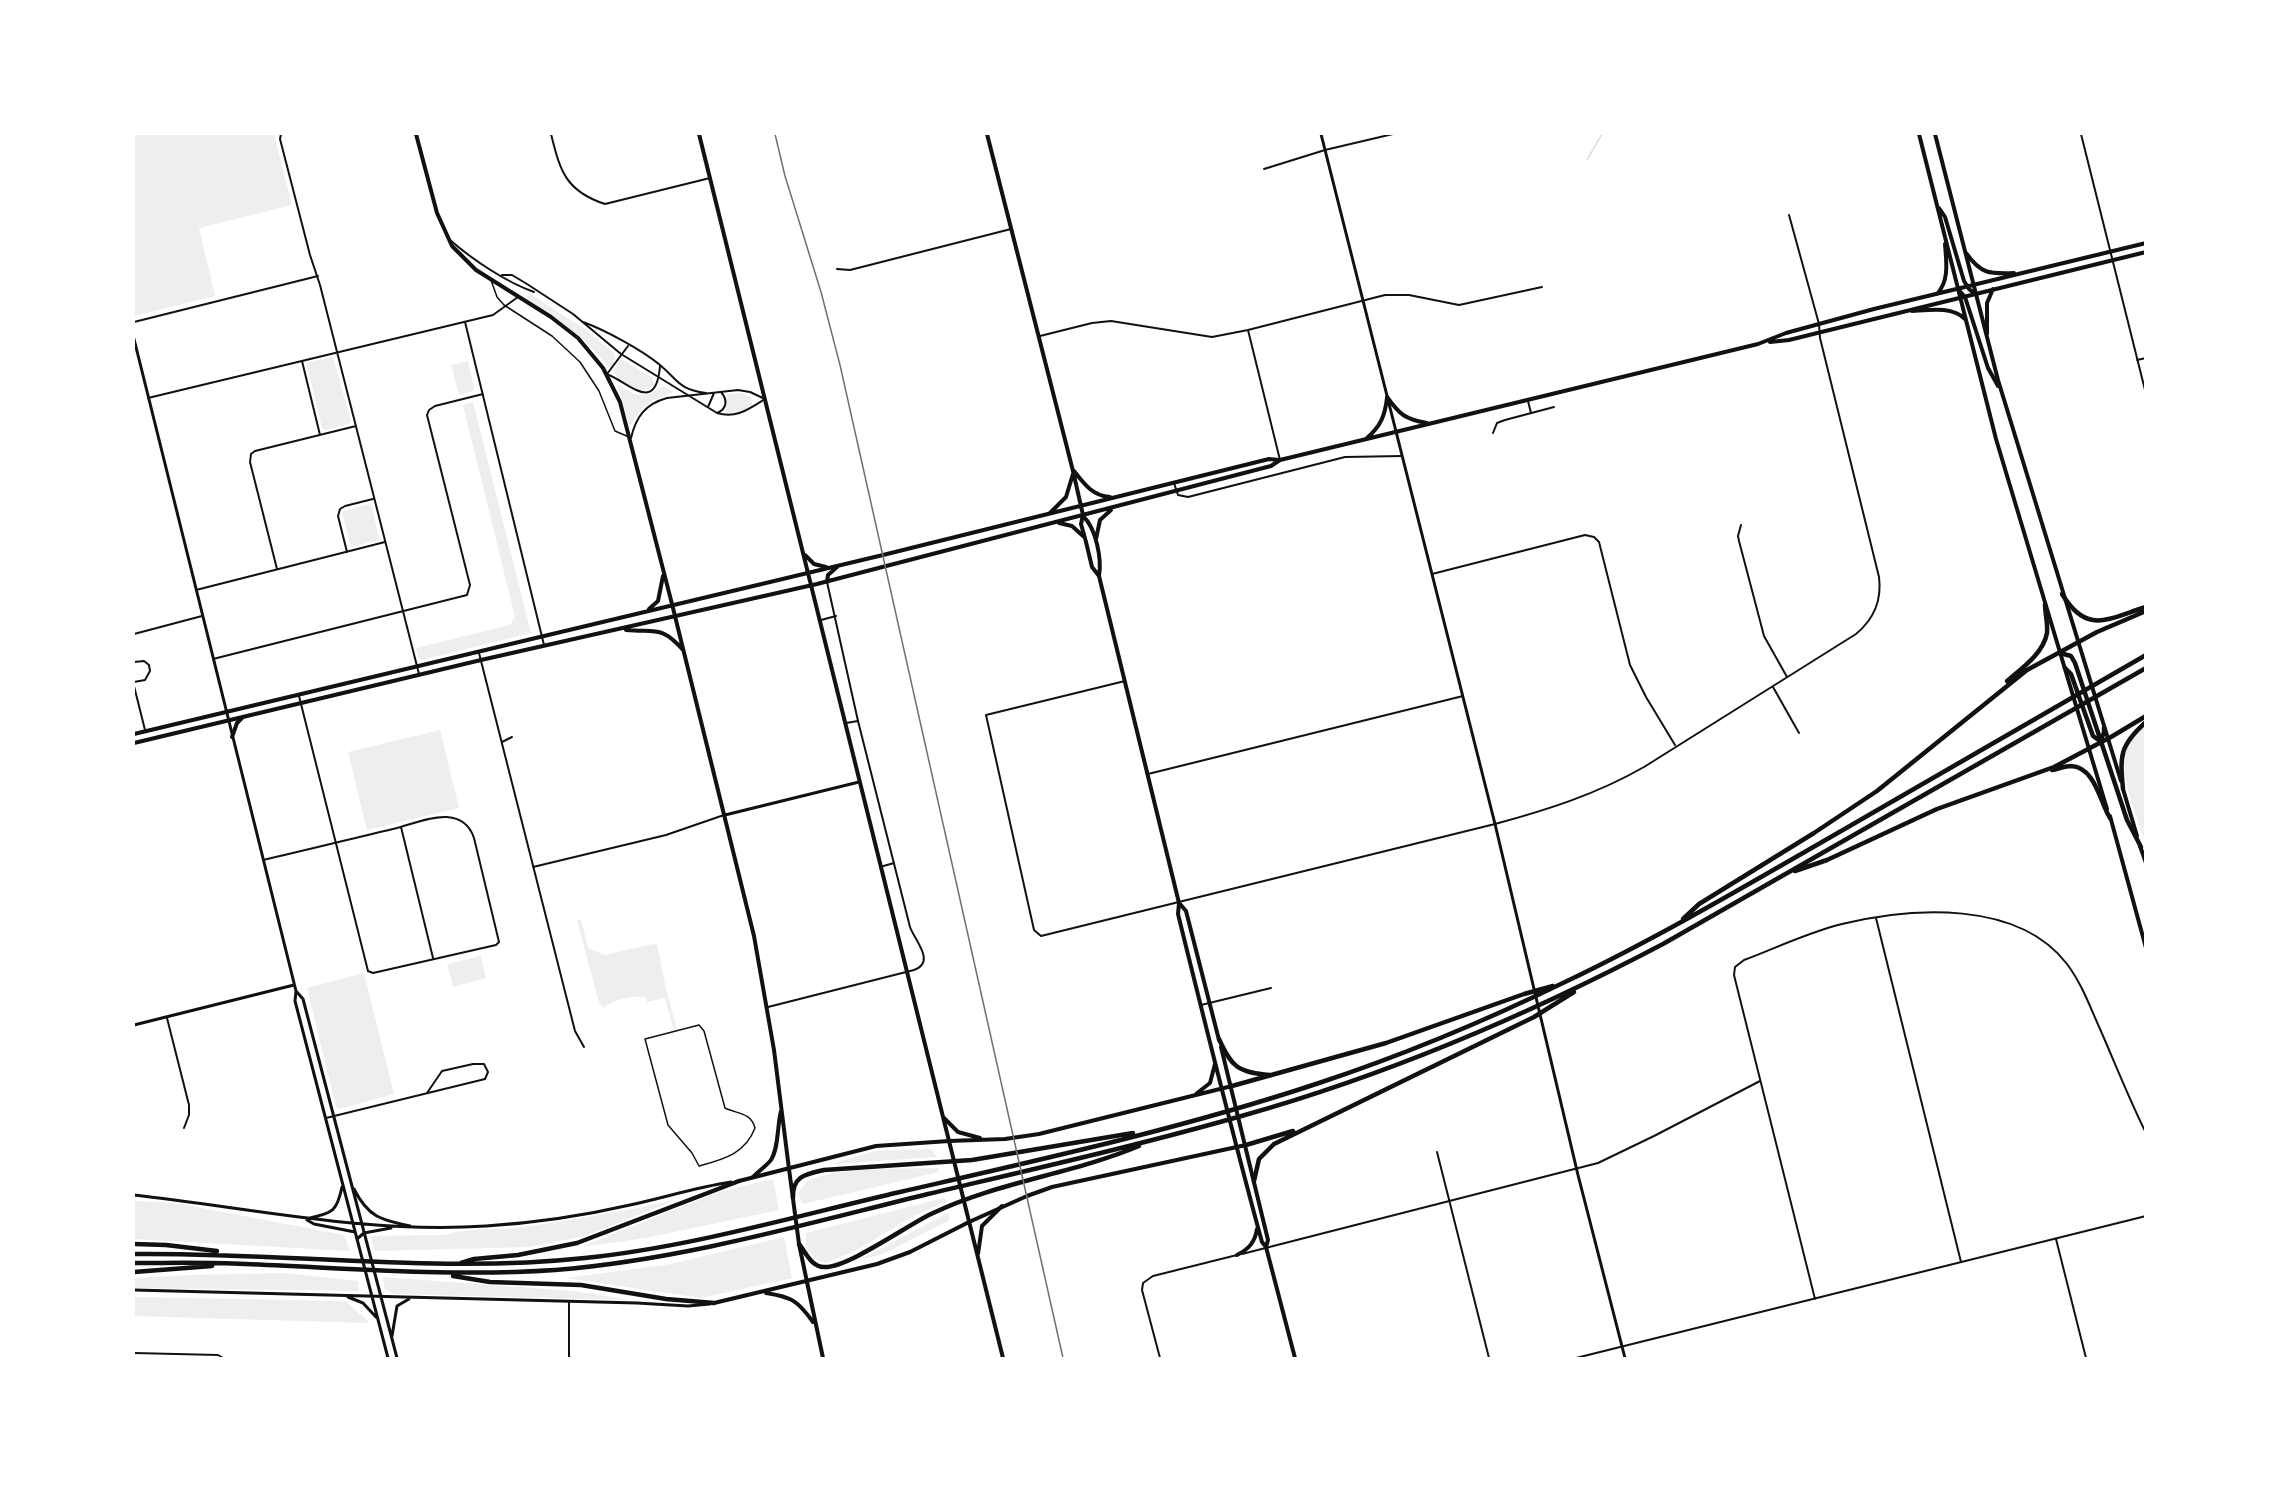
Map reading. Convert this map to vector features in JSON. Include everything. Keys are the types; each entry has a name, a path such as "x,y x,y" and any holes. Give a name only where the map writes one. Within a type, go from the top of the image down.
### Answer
{"highway":[{"path":"2062,594 2074,612 2089,620 2103,620 2145,609"},
{"path":"1966,719 2040,650 2046,633 2045,604"},
{"path":"1677,925 1700,904 1814,833 1877,790 2018,677 2043,660 2145,609"},
{"path":"2060,653 2072,656 2078,671 2088,723"},
{"path":"134,1254 240,1255 455,1265 556,1261 705,1238 957,1179 1150,1131 1281,1095 1346,1074 1460,1029 1561,984 1677,925 2145,655"},
{"path":"2065,668 2093,736 2100,741 2127,820 2141,847"},
{"path":"134,1263 241,1263 433,1273 511,1273 590,1266 684,1252 795,1227 1247,1115 1377,1072 1505,1021 1590,981 1663,944 2145,668"},
{"path":"2038,774 2090,748 2145,716"},
{"path":"2123,789 2121,764 2123,749 2131,736 2145,722"},
{"path":"2100,741 2104,728"},
{"path":"1783,876 1827,860 1937,809 2068,766 2082,770 2093,782 2110,818"},
{"path":"1254,1181 1257,1163 1268,1149 1323,1119 1540,1014 1590,981"},
{"path":"1232,1086 1386,1043 1524,994 1561,984"},
{"path":"1219,1039 1232,1063 1238,1068 1249,1073 1273,1076"},
{"path":"1246,1145 1286,1134 1323,1119"},
{"path":"793,1198 793,1188 798,1180 808,1174 824,1170 972,1160 1114,1135 1150,1131"},
{"path":"799,1244 816,1265 832,1266 849,1260 952,1205 1004,1187 1112,1157 1153,1140"},
{"path":"455,1265 474,1258 518,1255 577,1243 739,1181"},
{"path":"134,1244 166,1245 240,1255"},
{"path":"134,1272 241,1263"},
{"path":"433,1273 490,1282 581,1285 666,1299 714,1303"}],"main road":[{"path":"416,134 435,207 446,236 463,259 571,332 591,352 607,374 620,402 749,914 768,1007 799,1244 823,1359"},
{"path":"699,134 1003,1359"},
{"path":"987,134 1073,471 1083,515 1081,524 1092,567 1100,576"},
{"path":"1919,134 1958,289 1963,297 1988,368 2002,395"},
{"path":"1935,134 2002,395 2145,863"},
{"path":"1937,205 1945,217 1967,286 1975,294"},
{"path":"1937,294 1943,286 1946,272 1944,231"},
{"path":"1766,342 1786,333 1819,324 2145,243"},
{"path":"1964,250 1973,263 1983,271 2024,272"},
{"path":"134,734 808,573 1269,459 1280,460 1766,342 1789,340 2145,252"},
{"path":"1987,340 1988,303 1993,289"},
{"path":"1963,297 1966,322 1996,439 2065,668"},
{"path":"1899,312 1951,311 1960,314 1966,322"},
{"path":"1387,397 1398,412 1404,416 1431,423"},
{"path":"1364,440 1382,422 1387,397"},
{"path":"134,743 300,702 827,582 972,542 1176,492 1271,466 1280,460"},
{"path":"1073,471 1098,495 1118,497"},
{"path":"1048,514 1066,497 1073,471"},
{"path":"1095,542 1100,520 1114,508"},
{"path":"1083,515 1089,521 1101,566 1100,576 1179,903 1178,914 1200,1005 1294,1359"},
{"path":"1055,523 1076,528 1086,542"},
{"path":"803,552 816,565 825,567 840,565"},
{"path":"827,582 830,573 840,565"},
{"path":"640,612 652,607 658,601 664,572"},
{"path":"622,629 664,633 672,637 683,650"},
{"path":"232,737 237,723 246,715"},
{"path":"2088,723 2090,748 2145,948"},
{"path":"1179,903 1186,911 1232,1086 1268,1240 1266,1248"},
{"path":"1193,1096 1210,1083 1215,1060"},
{"path":"739,1181 876,1146 1005,1139 1048,1132 1232,1086"},
{"path":"753,1177 772,1157 782,1108"},
{"path":"942,1116 953,1128 962,1133 985,1139 1005,1139"},
{"path":"714,1303 762,1293 899,1256 1002,1206 1030,1195 1082,1180 1246,1145"},
{"path":"977,1257 982,1226 1002,1206"},
{"path":"1237,1255 1246,1251 1252,1243 1257,1225"},
{"path":"762,1293 785,1295 792,1299 801,1306 815,1326"}],"street":[{"path":"281,134 310,255 318,276 419,675"},
{"path":"551,134 558,165 567,180 597,201 610,204 710,178"},
{"path":"1321,134 1495,824 1625,1359"},
{"path":"1264,169 1325,150 1393,134"},
{"path":"2081,134 2145,394"},
{"path":"1125,681 987,715 1034,930 1038,935 1044,936 1495,824 1536,813 1588,794 1625,777 1856,634 1865,626 1875,611 1880,590 1878,571 1818,332 1819,324 1789,215"},
{"path":"837,269 850,270 1011,229"},
{"path":"446,236 468,256 502,275 513,284 537,292"},
{"path":"502,275 512,275 580,321 621,354 717,413 730,416 737,414 765,399"},
{"path":"134,322 318,276"},
{"path":"1039,337 1046,333 1102,321 1204,336 1225,335 1363,299 1396,293 1459,304 1480,302 1542,287"},
{"path":"148,398 496,314 518,297"},
{"path":"580,321 597,327 660,366 673,380 684,387 695,392 709,393"},
{"path":"465,322 544,646"},
{"path":"1248,330 1280,460"},
{"path":"134,339 294,985 303,999 397,1359"},
{"path":"628,346 607,374 632,389 643,392 654,389 659,379 660,366"},
{"path":"2137,360 2145,358"},
{"path":"302,360 321,435"},
{"path":"630,439 636,421 646,408 661,399 686,394 742,390 765,399"},
{"path":"717,413 724,409 726,404 726,399 721,392"},
{"path":"708,408 714,393"},
{"path":"213,659 463,598 469,593 470,585 428,418 429,410 435,406 483,394"},
{"path":"1528,400 1531,413"},
{"path":"1493,433 1497,423 1554,407"},
{"path":"277,569 250,456 255,451 356,426"},
{"path":"1174,483 1178,495 1188,497 1345,457 1402,456"},
{"path":"347,552 339,511 345,506 373,499"},
{"path":"1741,525 1739,542 1764,636 1787,678"},
{"path":"1432,574 1585,535 1594,537 1599,542 1633,672 1676,746"},
{"path":"196,590 385,542"},
{"path":"768,1007 918,969 924,957 910,927 858,721 827,582"},
{"path":"134,634 202,616"},
{"path":"821,620 836,616"},
{"path":"478,650 575,1031 584,1047"},
{"path":"134,662 144,661 149,665 150,671 145,680 134,684 145,731"},
{"path":"1773,687 1799,733"},
{"path":"263,860 335,843 401,827 446,817 458,819 467,825 474,838 499,943 371,973 368,971 335,843 298,693"},
{"path":"1148,774 1463,696"},
{"path":"846,723 858,721"},
{"path":"502,742 512,737"},
{"path":"533,867 669,834 725,815 859,782"},
{"path":"401,827 433,959"},
{"path":"880,867 894,863"},
{"path":"1815,1299 1734,975 1735,967 1744,960 1832,927 1912,913 1983,916 2028,930 2050,946 2067,963 2082,988 2145,1133"},
{"path":"1876,918 1961,1262"},
{"path":"134,1025 294,985"},
{"path":"1200,1005 1270,988"},
{"path":"296,991 295,1001 388,1359"},
{"path":"167,1017 189,1105 189,1115 184,1128"},
{"path":"326,1118 485,1079 488,1072 484,1064 473,1064 442,1071 427,1093"},
{"path":"1160,1359 1142,1290 1144,1281 1153,1276 1577,1169 1617,1155 1760,1081"},
{"path":"1437,1152 1489,1359"},
{"path":"134,1195 305,1219 419,1228 485,1226 561,1218 739,1181"},
{"path":"351,1182 360,1201 368,1211 383,1220 419,1228"},
{"path":"305,1219 334,1210 338,1204 342,1183"},
{"path":"1576,1359 2145,1216"},
{"path":"305,1219 314,1224 355,1232"},
{"path":"355,1232 362,1225"},
{"path":"357,1240 364,1233 395,1227"},
{"path":"2056,1239 2086,1359"},
{"path":"134,1290 698,1306 714,1303"},
{"path":"346,1296 363,1303 378,1319"},
{"path":"392,1337 397,1306 400,1302 412,1298"},
{"path":"569,1302 569,1359"},
{"path":"134,1353 219,1355 223,1358"}],"lane":[{"path":"491,280 497,297 507,307 552,336 573,355 595,383 615,431 630,439"},
{"path":"699,1024 702,1026 725,1108 741,1112 752,1120 755,1124 754,1132 733,1156 699,1166 692,1153 668,1125 659,1092 645,1039 699,1024"}],"shaded area":[{"path":"134,134 274,134 292,205 199,228 215,296 134,316"},
{"path":"530,294 585,329 614,353 615,360 611,367 608,367 570,329 525,299"},
{"path":"333,357 351,421 349,424 326,430 322,428 307,365 310,362"},
{"path":"621,359 652,378 654,384 652,387 635,389 620,380 613,371"},
{"path":"468,361 474,388 473,391 459,395 451,365"},
{"path":"617,384 640,395 651,393 663,386 674,392 648,404 630,427"},
{"path":"742,393 751,397 750,406 741,412 726,414 727,394"},
{"path":"473,402 531,633 422,660 418,658 416,648 510,625 515,617 463,405"},
{"path":"369,504 372,506 379,540 351,547 342,512"},
{"path":"2145,726 2145,842 2129,794 2124,756 2133,738"},
{"path":"440,730 459,808 367,830 348,752"},
{"path":"581,919 588,948 605,955 657,944 677,1030 674,1031 665,998 647,1002 646,998 630,997 612,1002 604,1008 599,1003 577,920"},
{"path":"481,956 486,978 453,987 447,964"},
{"path":"364,973 394,1094 340,1109 336,1107 307,988"},
{"path":"931,1149 937,1157 832,1164 874,1151"},
{"path":"938,1168 939,1172 803,1204 798,1194 808,1181 836,1173"},
{"path":"773,1179 779,1210 646,1238 580,1247 722,1191"},
{"path":"944,1198 948,1201 916,1215 851,1253 826,1263 816,1259 806,1249 806,1233"},
{"path":"676,1200 585,1236 529,1247 375,1251 370,1236 444,1235 463,1231 512,1228 599,1215"},
{"path":"134,1201 176,1203 344,1235 350,1251 134,1239"},
{"path":"948,1213 950,1220 883,1254 859,1260"},
{"path":"784,1237 792,1278 701,1298 566,1278 671,1264"},
{"path":"285,1273 358,1281 359,1291 134,1288 134,1278"},
{"path":"383,1277 573,1291 630,1300 394,1294 384,1289"},
{"path":"134,1297 345,1301 370,1323 134,1316"}],"waterway":[{"path":"1587,160 1602,134"}],"railway":[{"path":"775,134 840,365 1063,1358"}]}
